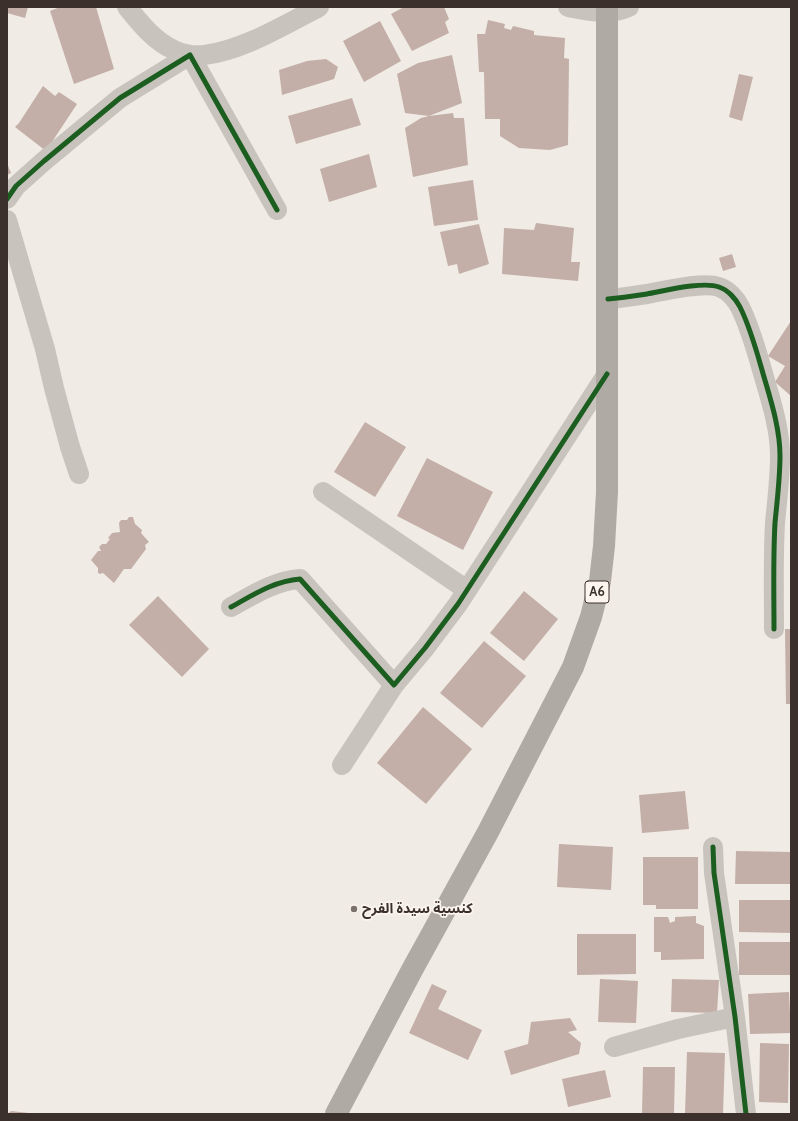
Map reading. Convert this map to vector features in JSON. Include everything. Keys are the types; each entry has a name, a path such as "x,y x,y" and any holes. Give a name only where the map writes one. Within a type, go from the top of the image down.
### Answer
{"highway":[{"name":"A6","path":"336,1114 408,976 488,832 573,667 591,617 600,581 604,546 607,492 608,299 606,10"}],"street":[{"path":"127,7 140,24 164,44 175,50 190,55 203,55 234,48 319,7"},
{"path":"568,7 595,13 606,10 622,10 629,7"},
{"path":"7,199 16,186 120,98 190,55"},
{"path":"190,55 277,210"},
{"path":"7,220 45,349 70,447 79,474"},
{"path":"608,299 706,285 718,286 728,292 735,298 740,307 760,360 771,401 778,436 780,456 779,491 775,523 774,629"},
{"path":"342,764 394,685 425,648 458,604 607,374"},
{"path":"323,492 467,590"},
{"path":"231,607 276,584 300,579 394,685"},
{"path":"712,847 717,896 735,1017 746,1114"},
{"path":"614,1048 678,1029 735,1017"}],"building":[{"path":"7,7 28,7 25,18 7,13"},
{"path":"60,7 96,7 114,69 74,84 50,11"},
{"path":"404,7 444,7 449,19 445,22 449,33 412,51 391,14"},
{"path":"488,20 505,24 504,28 511,30 513,26 534,31 534,35 565,38 564,58 569,59 568,145 550,150 519,148 500,136 500,119 485,119 484,72 479,72 477,34 485,34"},
{"path":"380,21 401,61 364,82 343,41"},
{"path":"452,55 462,103 429,116 405,113 397,74 418,63"},
{"path":"326,59 338,67 334,79 282,95 279,70 307,61"},
{"path":"739,74 753,77 742,121 729,117"},
{"path":"43,86 55,96 59,92 77,104 46,151 15,127"},
{"path":"352,98 361,125 296,144 288,116"},
{"path":"453,113 454,118 464,118 468,165 413,177 405,128 421,118"},
{"path":"369,154 377,187 329,202 320,169"},
{"path":"7,163 11,173 7,175"},
{"path":"473,180 478,220 434,226 428,187"},
{"path":"536,223 574,228 571,262 580,262 578,281 502,274 504,228 534,230"},
{"path":"479,224 489,264 459,274 457,264 448,266 440,232"},
{"path":"732,254 736,267 723,271 719,258"},
{"path":"791,321 791,396 775,382 785,366 768,356"},
{"path":"365,422 406,447 375,497 334,472"},
{"path":"427,458 493,492 463,550 397,516"},
{"path":"129,517 133,517 135,524 142,530 141,533 149,542 145,545 146,549 131,569 124,569 114,583 103,573 98,573 98,568 91,560 98,551 101,551 99,547 102,544 106,544 112,533 120,532 119,523 121,520 127,520"},
{"path":"524,591 558,619 524,661 490,633"},
{"path":"158,596 209,649 182,677 129,625"},
{"path":"785,629 791,629 791,704 786,704"},
{"path":"484,641 526,676 482,728 440,693"},
{"path":"423,707 472,749 426,804 377,763"},
{"path":"685,791 689,829 642,833 639,795"},
{"path":"559,844 613,847 611,890 557,887"},
{"path":"736,851 791,852 791,884 735,884"},
{"path":"643,857 698,857 698,909 656,909 656,905 643,905"},
{"path":"739,900 791,900 791,933 739,932"},
{"path":"696,916 696,923 704,926 704,959 661,960 661,952 654,952 654,917 668,917 670,923 675,921 675,917"},
{"path":"577,934 636,934 636,974 577,975"},
{"path":"739,942 791,942 791,975 739,975"},
{"path":"600,979 638,981 636,1023 598,1022"},
{"path":"672,979 719,980 717,1013 671,1012"},
{"path":"432,984 447,991 438,1009 482,1030 468,1060 409,1033"},
{"path":"789,992 791,1033 750,1034 748,994"},
{"path":"570,1018 577,1030 568,1032 581,1043 579,1054 511,1075 504,1051 528,1044 531,1022"},
{"path":"760,1043 789,1044 788,1103 759,1102"},
{"path":"687,1052 725,1053 723,1114 685,1114"},
{"path":"643,1067 675,1067 674,1114 642,1114"},
{"path":"605,1070 611,1097 568,1107 562,1079"},
{"path":"11,1111 29,1113 29,1114 7,1114"}],"cycle path":[{"path":"7,199 16,186 120,98 190,55 277,210"},
{"path":"608,299 623,298 683,287 712,285 722,288 729,293 740,307 747,322 768,391 780,445 780,473 774,536 774,629"},
{"path":"231,607 256,593 273,586 290,580 300,579 394,685 425,648 458,604 607,374"},
{"path":"713,847 714,873 735,1017 746,1114"}],"place":[{"name":"كنسية سيدة الفرح","path":"354,909"}]}
